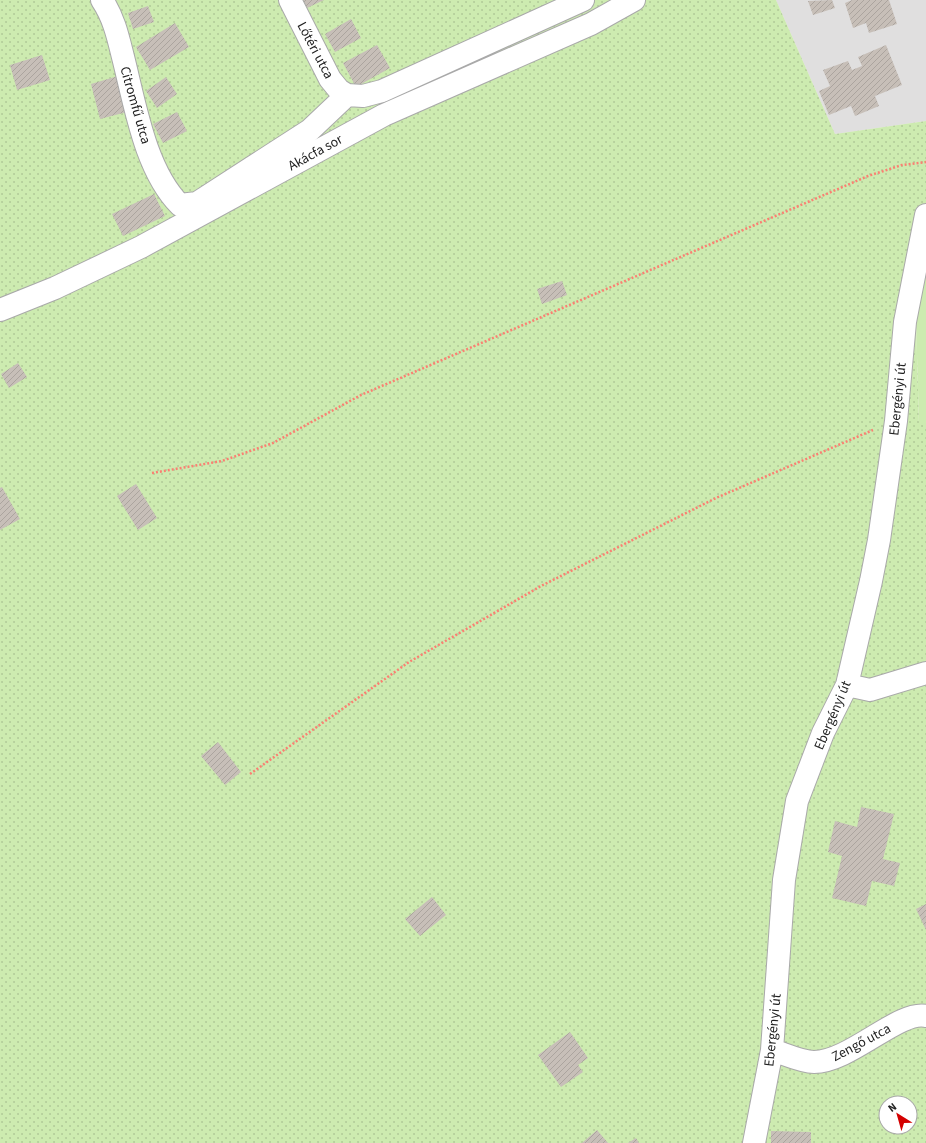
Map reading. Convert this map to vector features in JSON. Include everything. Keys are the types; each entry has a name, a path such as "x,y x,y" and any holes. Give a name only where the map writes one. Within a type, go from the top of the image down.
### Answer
{"street":[{"name":"Citromfű utca","path":"102,0 114,21 145,139 159,176 171,196 180,205 197,203 310,130 348,96"},
{"name":"Lőtéri utca","path":"290,0 330,79 339,90 348,96"},
{"path":"348,96 363,96 382,91 583,0"},
{"name":"Akácfa sor","path":"0,310 54,288 141,247 384,115 591,24 634,0"},
{"name":"Ebergényi út","path":"754,1143 772,1050 784,880 797,801 823,732 847,685 878,540 896,421 905,322 926,215"},
{"path":"847,685 870,690 926,674"},
{"name":"Zengő utca","path":"772,1050 813,1062 834,1059 895,1024 920,1014 926,1016"}],"path":[{"path":"152,473 222,461 273,443 361,395 592,294 868,176 902,165 926,162"},
{"path":"250,774 409,662 541,586 716,498 896,421"}],"shaded area":[{"path":"776,0 926,0 926,121 835,134"}],"green space":[{"path":"0,0 776,0 835,134 926,121 926,245 916,320 919,424 926,424 926,1143 0,1143"},
{"path":"926,245 926,424 919,424 916,320"}],"building":[{"path":"303,0 324,0 307,8"},
{"path":"832,0 835,8 813,15 808,1"},
{"path":"852,0 889,0 897,24 869,33 866,23 853,28 845,3"},
{"path":"148,6 154,22 133,29 128,13"},
{"path":"351,19 361,38 335,52 325,34"},
{"path":"175,23 189,47 150,70 136,47"},
{"path":"377,45 390,68 356,87 343,63"},
{"path":"886,45 902,85 875,96 879,106 855,116 851,106 829,115 819,91 830,86 823,70 848,61 852,70 862,66 858,57"},
{"path":"42,55 50,80 17,90 10,65"},
{"path":"118,76 127,112 100,119 91,84"},
{"path":"166,77 177,94 157,108 146,91"},
{"path":"177,112 187,131 163,143 153,124"},
{"path":"154,194 165,216 123,236 112,214"},
{"path":"562,281 567,295 542,304 537,289"},
{"path":"18,363 27,377 9,388 1,374"},
{"path":"136,484 157,518 138,530 117,496"},
{"path":"2,487 20,519 0,530 0,488"},
{"path":"218,742 241,772 225,785 201,756"},
{"path":"861,807 894,814 883,859 900,863 894,886 872,881 866,906 832,898 842,856 828,852 835,821 857,827"},
{"path":"432,897 446,915 420,936 405,919"},
{"path":"926,904 926,930 916,909"},
{"path":"570,1032 588,1058 578,1065 583,1072 561,1087 538,1055"},
{"path":"597,1130 608,1143 582,1143"},
{"path":"771,1131 811,1132 811,1143 771,1143"},
{"path":"636,1138 639,1143 628,1143"}]}
